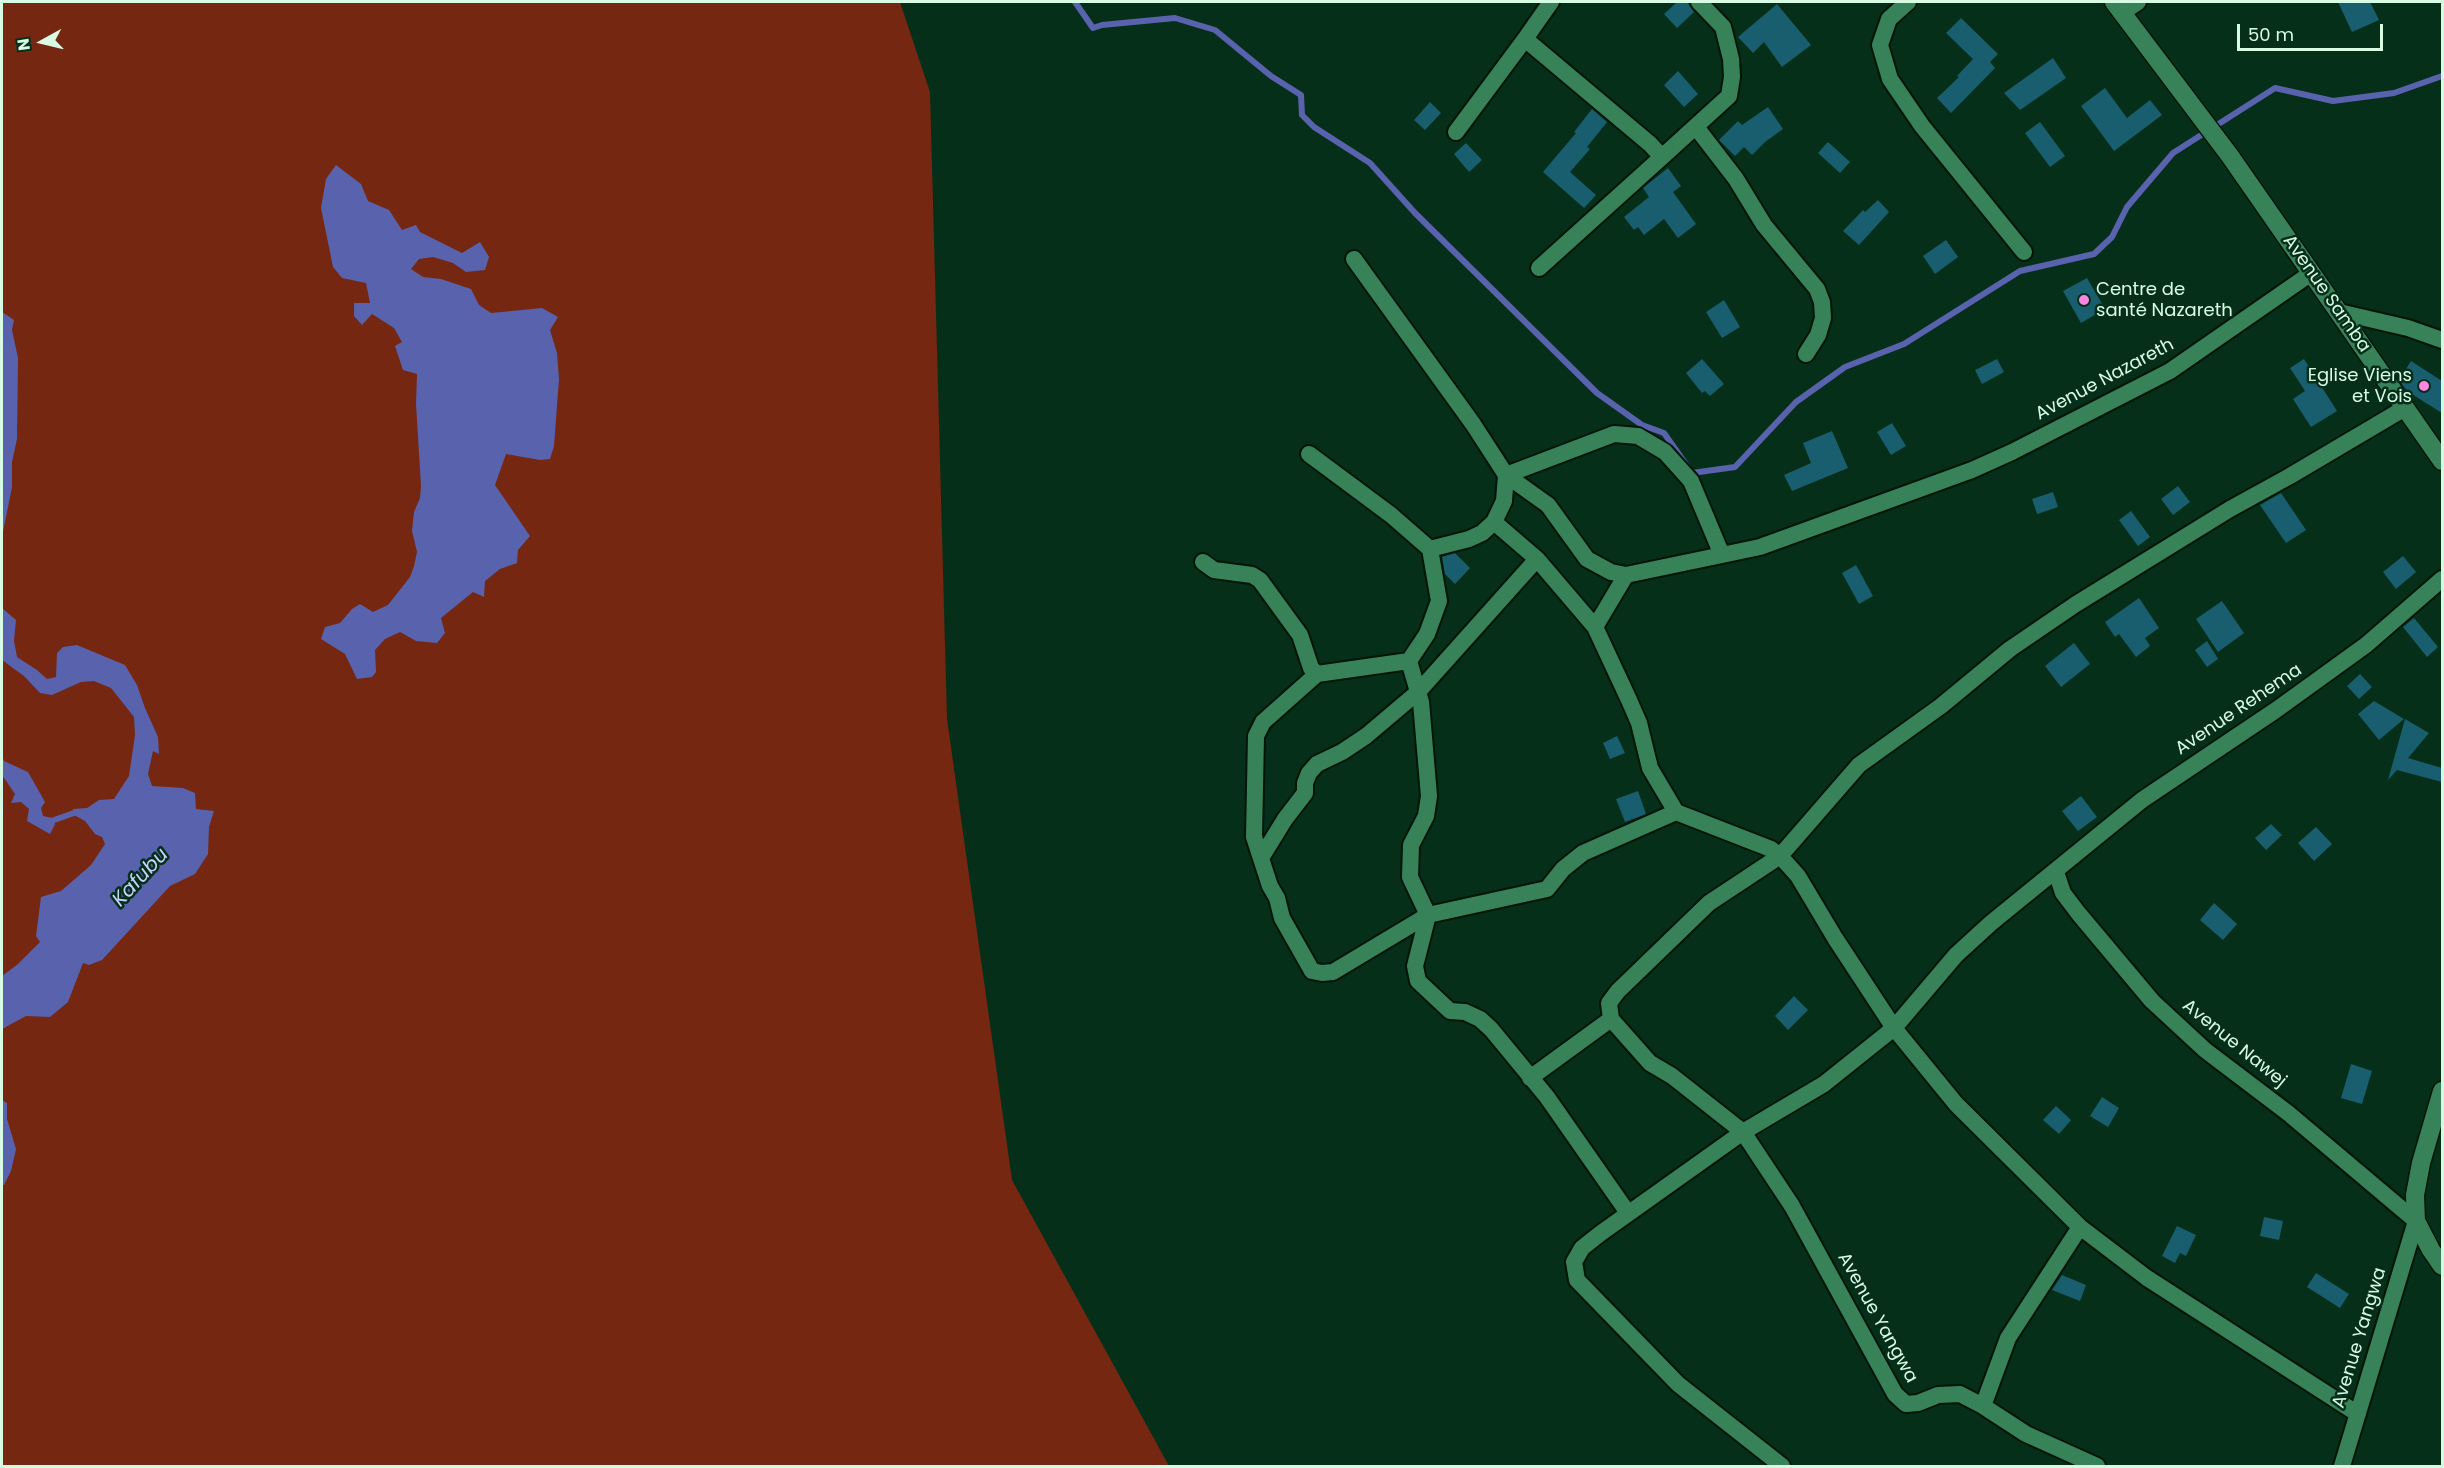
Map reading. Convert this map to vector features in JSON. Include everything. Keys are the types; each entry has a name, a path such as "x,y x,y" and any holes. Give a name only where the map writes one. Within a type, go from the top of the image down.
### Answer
{"street":[{"path":"1456,132 1525,39 1549,2"},
{"path":"1539,268 1729,96 1732,77 1731,59 1723,27 1699,2"},
{"path":"1908,2 1889,19 1880,45 1890,79 1922,126 2024,252"},
{"name":"Avenue Samba","path":"2125,5 2193,106 2442,461"},
{"path":"1525,39 1650,144 1662,157"},
{"path":"1695,127 1736,179 1764,225 1817,289 1822,302 1823,318 1818,335 1806,354"},
{"path":"1354,259 1473,424 1506,475 1548,505 1587,558 1604,568 1626,575 1595,627"},
{"name":"Avenue Nazareth","path":"1626,575 1760,547 1972,470 2170,371 2310,274"},
{"path":"2339,312 2408,328 2442,340"},
{"path":"1743,1132 1672,1076 1650,1063 1611,1018 1609,1003 1618,991 1709,903 1779,856 1859,765 1941,706 2010,649 2076,604 2230,509 2405,408"},
{"path":"1506,475 1614,434 1638,436 1665,452 1691,481 1722,555"},
{"path":"1309,454 1391,515 1430,549 1439,601 1427,634 1409,661 1317,674 1263,722 1256,736 1254,837 1270,886 1278,898 1282,918 1312,971 1333,972 1428,915 1547,889 1563,869 1583,853 1676,812"},
{"path":"1430,549 1469,539 1482,533 1494,522 1504,501 1506,475"},
{"path":"1494,522 1537,559 1595,627 1636,715 1650,768 1676,812 1771,849 1779,856 1798,876 1835,938 1894,1028 1956,1104 2080,1227 2156,1284 2358,1414"},
{"path":"1260,858 1285,819 1305,794 1305,783 1309,773 1317,764 1342,752 1366,736 1418,692 1537,559"},
{"path":"1203,562 1214,570 1252,575 1260,580 1300,635 1311,668 1317,674"},
{"name":"Avenue Rehema","path":"1782,1467 1678,1384 1576,1280 1574,1262 1582,1248 1743,1132 1824,1084 1894,1028 1916,1005 1956,955 1991,923 2142,800 2276,710 2366,645 2442,579"},
{"path":"1409,661 1418,692 1429,796 1426,816 1411,845 1409,862 1410,877 1428,915 1415,966 1418,981 1450,1011 1465,1012 1480,1019 1491,1029 1548,1097 1628,1213"},
{"name":"Avenue Nawej","path":"2056,872 2063,892 2079,914 2152,1001 2205,1050 2288,1113 2416,1221"},
{"path":"1530,1078 1611,1018"},
{"path":"2442,1091 2421,1163 2415,1195 2416,1221 2442,1266"},
{"name":"Avenue Yangwa","path":"1743,1132 1792,1206 1895,1394 1906,1404 1918,1403 1938,1395 1960,1394 2026,1434 2097,1467"},
{"name":"Avenue Yangwa","path":"2342,1467 2416,1221"},
{"path":"1983,1406 2008,1338 2080,1227"}],"shaded area":[{"path":"2,2 900,2 930,92 947,719 1012,1180 1169,1466 2,1466"}],"water":[{"path":"336,165 361,184 368,201 389,210 402,230 416,225 420,232 462,253 480,242 489,257 485,270 466,272 453,263 433,257 419,259 411,269 423,277 441,279 471,289 479,305 491,313 542,308 558,317 550,330 557,353 559,379 554,446 550,459 540,460 506,454 495,485 530,536 518,550 517,563 500,569 485,581 484,597 473,592 441,618 445,633 437,643 416,641 400,632 385,639 375,650 376,672 372,677 357,679 345,654 321,639 325,627 340,623 352,609 360,604 373,612 388,605 410,577 414,566 417,552 412,531 421,486 416,404 417,374 403,370 395,346 402,342 394,328 372,314 362,325 354,316 354,303 370,303 366,283 342,278 333,267 321,208 326,179"},
{"path":"2,312 14,320 12,330 18,358 17,439 12,462 12,487 2,537"},
{"name":"Kafubu","path":"2,608 16,620 14,641 17,657 47,679 56,677 57,653 63,647 77,645 125,665 137,685 158,737 159,754 153,751 148,774 152,786 183,788 195,793 196,809 214,811 209,827 208,854 195,874 170,886 102,960 89,965 83,963 68,1002 50,1017 26,1016 2,1029 2,976 40,942 36,936 41,897 61,891 91,865 105,844 102,837 95,834 85,821 74,815 73,809 87,808 99,800 114,799 129,776 135,735 134,717 111,688 94,681 81,682 52,695 40,693 24,676 2,660"},
{"path":"2,756 4,761 28,772 45,802 41,808 43,816 54,820 55,824 50,834 27,821 29,809 21,802 11,803 15,794 2,775"},
{"path":"2,1100 7,1103 7,1119 16,1149 11,1171 4,1185 2,1185"}],"building":[{"path":"1677,2 1687,2 1694,12 1677,28 1664,14"},
{"path":"2338,2 2370,2 2379,20 2352,32"},
{"path":"1777,4 1811,45 1782,67 1764,42 1753,53 1738,37"},
{"path":"1961,18 1998,54 1990,62 1995,68 1951,113 1937,98 1959,77 1957,76 1973,59 1946,33"},
{"path":"2053,58 2066,78 2020,110 2004,93"},
{"path":"1678,71 1698,94 1684,107 1664,85"},
{"path":"2105,88 2127,118 2150,100 2162,115 2114,151 2081,106"},
{"path":"1430,102 1441,113 1425,130 1414,120"},
{"path":"1768,107 1783,129 1752,155 1744,147 1735,156 1719,140 1738,121 1742,125"},
{"path":"1592,109 1607,122 1587,147 1590,149 1570,172 1596,195 1584,208 1543,172 1576,133 1574,132"},
{"path":"2040,122 2065,156 2050,167 2025,133"},
{"path":"1828,142 1850,162 1840,173 1818,153"},
{"path":"1466,143 1482,160 1469,172 1454,154"},
{"path":"1668,168 1681,186 1673,192 1696,224 1678,238 1664,219 1644,235 1638,227 1634,230 1624,217 1649,197 1643,188"},
{"path":"1878,200 1889,212 1859,245 1843,231 1863,210 1865,212"},
{"path":"1946,240 1958,257 1935,274 1923,256"},
{"name":"Centre de santé Nazareth","path":"2087,278 2105,309 2081,323 2063,291"},
{"path":"1724,300 1740,327 1722,338 1706,312"},
{"path":"1702,359 1724,384 1710,396 1705,391 1702,393 1686,373"},
{"path":"1997,359 2004,372 1982,384 1975,370"},
{"path":"2304,359 2337,411 2311,427 2293,399 2305,391 2290,368"},
{"path":"2411,361 2442,381 2442,413 2407,391 2399,380"},
{"path":"1892,423 1906,446 1891,455 1877,432"},
{"path":"1832,431 1848,468 1792,491 1784,475 1811,463 1803,443"},
{"path":"2178,486 2190,502 2173,515 2161,499"},
{"path":"2053,492 2058,507 2037,514 2032,499"},
{"path":"2281,493 2306,530 2286,543 2260,505"},
{"path":"2131,511 2150,537 2138,546 2119,520"},
{"path":"1455,553 1470,568 1455,584 1445,574 1442,557"},
{"path":"2403,556 2416,572 2396,589 2383,572"},
{"path":"1856,565 1873,596 1859,604 1842,573"},
{"path":"2139,598 2159,628 2145,638 2150,646 2136,657 2119,634 2115,637 2105,622"},
{"path":"2222,601 2244,633 2218,652 2196,619"},
{"path":"2414,618 2438,647 2427,657 2403,627"},
{"path":"2207,641 2218,659 2207,667 2195,650"},
{"path":"2074,643 2090,664 2061,687 2045,666"},
{"path":"2360,674 2372,687 2359,699 2347,686"},
{"path":"2374,701 2404,719 2379,740 2358,714"},
{"path":"2405,719 2429,733 2408,758 2442,768 2442,782 2397,770 2388,780"},
{"path":"1617,736 1625,753 1610,759 1603,743"},
{"path":"1638,791 1646,814 1625,822 1616,799"},
{"path":"2081,796 2097,817 2078,831 2062,811"},
{"path":"2271,824 2282,835 2266,850 2255,838"},
{"path":"2316,827 2332,844 2314,861 2298,843"},
{"path":"2214,903 2237,924 2223,940 2200,920"},
{"path":"1794,996 1808,1010 1788,1030 1775,1016"},
{"path":"2351,1064 2372,1071 2362,1104 2341,1098"},
{"path":"2102,1097 2119,1108 2108,1127 2090,1116"},
{"path":"2056,1106 2071,1120 2059,1134 2043,1120"},
{"path":"2264,1217 2283,1221 2279,1240 2260,1236"},
{"path":"2177,1226 2196,1235 2186,1256 2180,1253 2175,1263 2162,1256"},
{"path":"2316,1273 2349,1294 2340,1308 2307,1287"},
{"path":"2062,1275 2086,1285 2080,1301 2052,1290"}],"waterway":[{"path":"1075,2 1093,28 1102,25 1175,18 1215,30 1271,76 1301,95 1302,115 1314,127 1370,163 1415,213 1597,393 1642,425 1664,433 1692,473 1735,467 1796,402 1845,367 1904,344 2020,271 2094,254 2112,237 2127,207 2173,153 2275,88 2333,101 2394,93 2442,76"},
{"path":"54,820 74,813"}],"place":[{"name":"Centre de santé Nazareth","path":"2084,300"},
{"name":"Eglise Viens et Vois","path":"2424,386"}]}
